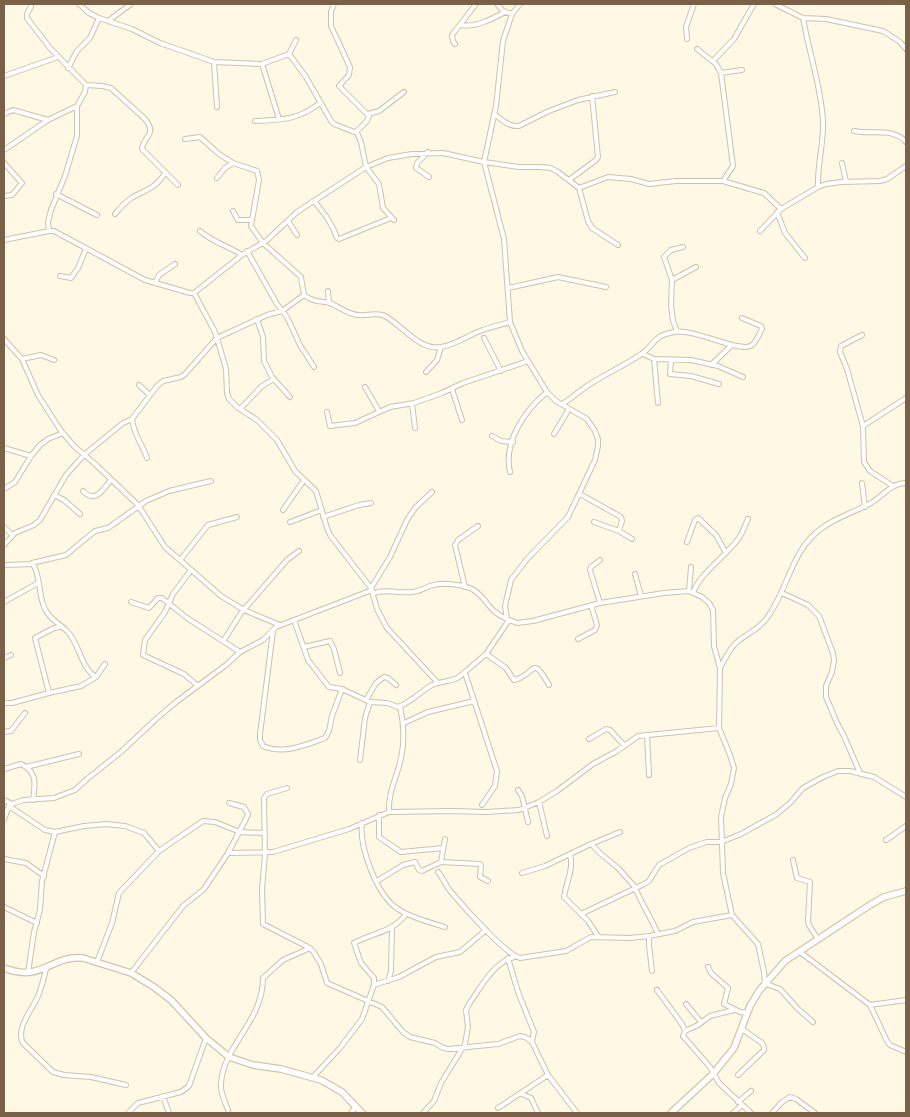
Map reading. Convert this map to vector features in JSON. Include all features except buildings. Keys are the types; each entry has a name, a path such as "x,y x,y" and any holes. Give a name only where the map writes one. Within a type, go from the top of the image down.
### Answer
{"street":[{"path":"79,4 89,13 99,18 132,29 160,44 214,62 262,64 289,54 296,40"},
{"path":"108,21 131,4"},
{"path":"334,4 330,12 331,26 351,71 348,78 340,83 339,86 353,102 368,114"},
{"path":"455,44 452,35 476,4"},
{"path":"498,4 505,12 512,14"},
{"path":"294,620 308,660 328,686 342,689 368,701 387,703 400,707 438,683 454,680 486,654 508,620 505,606 512,580 527,559 550,534 564,523 580,494 595,460 598,439 587,419 569,409 547,392 517,342 510,322 504,239 484,162 494,114 502,41 512,14 520,4"},
{"path":"687,39 686,27 694,4"},
{"path":"713,61 734,39 754,4"},
{"path":"775,4 803,18 826,19 883,31 892,35 906,48"},
{"path":"31,6 27,18 68,68 86,85 110,88 145,119 149,124 150,135 142,145 142,149 178,185"},
{"path":"460,25 475,25 505,12"},
{"path":"68,68 75,55 90,38 99,18"},
{"path":"803,18 809,51 817,76 822,115 823,137 818,170 818,187"},
{"path":"697,49 713,61 721,73 733,166 723,181"},
{"path":"289,54 306,77 334,124 356,132 361,142 366,167 379,184 383,208 392,219 340,239 337,238 330,220 314,201"},
{"path":"4,76 58,57"},
{"path":"214,62 218,93 217,106"},
{"path":"262,64 279,119"},
{"path":"721,73 742,70"},
{"path":"49,231 48,222 56,194 77,136 77,106 85,92 86,85"},
{"path":"368,114 383,108 404,92"},
{"path":"494,114 506,123 519,126 549,111 592,96 615,92"},
{"path":"569,180 598,157 592,96"},
{"path":"254,121 300,116 320,103"},
{"path":"4,150 48,120 77,106"},
{"path":"4,114 13,110 48,120"},
{"path":"356,132 367,121 368,114"},
{"path":"854,131 894,133 906,142"},
{"path":"185,139 200,137 215,151 237,166 253,169 259,174 251,220 253,229 263,243 301,277 304,295 313,301 329,303 356,315 379,314 429,346 441,347 464,340 480,331 510,322"},
{"path":"428,152 417,163 416,168 429,177"},
{"path":"4,240 49,231 61,234 144,280 194,293 247,251 263,243 297,212 366,167 388,158 428,152 519,167 540,166 551,168 579,188 588,221 592,228 618,245"},
{"path":"4,163 22,185 12,195 4,196"},
{"path":"217,178 225,168 233,163"},
{"path":"842,163 846,182"},
{"path":"760,232 779,210 818,187 826,184 846,182 880,181 887,179 906,166"},
{"path":"115,214 134,197 152,188 161,180 165,173"},
{"path":"579,188 608,177 631,179 649,184 683,181 723,181 764,193 779,210 785,233 804,258"},
{"path":"56,194 97,216"},
{"path":"233,212 238,220 251,220"},
{"path":"288,221 297,235"},
{"path":"200,231 209,238 242,255"},
{"path":"677,331 673,321 671,305 672,280 664,257 671,250 683,246"},
{"path":"60,276 71,278 75,274 86,249"},
{"path":"247,251 300,345 314,366"},
{"path":"155,284 159,275 175,264"},
{"path":"672,280 696,268"},
{"path":"508,288 558,277 606,287"},
{"path":"328,291 329,303"},
{"path":"194,293 217,338 226,369 229,399 240,409 258,420 277,440 295,471 316,491 330,535 372,590 377,609 387,628 438,683"},
{"path":"4,545 12,535 38,522 66,475 84,455 123,423 132,419 163,381 185,374 217,338 257,319 282,311 304,295"},
{"path":"562,404 574,397 585,387 642,354 658,337 677,331 694,332 732,346 746,347 752,345 757,340 762,328 742,318"},
{"path":"257,319 263,337 264,361 274,378 290,397"},
{"path":"862,335 841,346 839,349 863,426 864,462 870,470 893,486"},
{"path":"484,338 501,371"},
{"path":"4,339 22,359 38,395 63,433 138,505 159,539 214,590 244,610 280,625"},
{"path":"711,365 732,346"},
{"path":"426,372 437,360 441,347"},
{"path":"642,354 654,359 691,360 718,366 742,377"},
{"path":"22,359 41,355 54,360"},
{"path":"654,359 658,403"},
{"path":"671,360 670,374 691,376 718,384"},
{"path":"327,412 329,424 332,426 355,423 390,407 412,404 463,383 528,361"},
{"path":"240,409 262,386 274,378"},
{"path":"139,384 150,395"},
{"path":"365,387 380,411"},
{"path":"452,388 462,420"},
{"path":"510,472 509,456 515,435 526,413 547,392"},
{"path":"863,426 906,398"},
{"path":"412,404 415,428"},
{"path":"554,434 569,409"},
{"path":"132,419 135,435 144,449 147,458"},
{"path":"4,488 15,482 40,445 48,439 63,433"},
{"path":"492,436 500,441 513,442"},
{"path":"4,448 31,456"},
{"path":"83,491 89,496 96,496 111,480"},
{"path":"283,510 304,480"},
{"path":"4,565 32,563 56,559 66,555 95,531 108,528 138,505 169,491 211,481"},
{"path":"862,483 865,507"},
{"path":"720,668 737,642 754,631 769,616 782,593 797,555 808,540 822,528 875,501 893,486 906,483"},
{"path":"372,590 407,520 415,508 432,492"},
{"path":"580,494 621,517 622,521 619,531"},
{"path":"54,495 64,500 80,514"},
{"path":"323,517 371,503"},
{"path":"290,522 322,510"},
{"path":"181,559 208,525 237,517"},
{"path":"687,542 694,520 698,518 716,535 726,553"},
{"path":"691,592 741,536 748,519"},
{"path":"594,522 619,531 632,539"},
{"path":"465,587 454,544 478,526"},
{"path":"4,528 12,535"},
{"path":"224,640 244,610 287,560 299,551"},
{"path":"600,560 590,567 600,603"},
{"path":"32,563 36,570 45,608 54,622 67,631 86,668 96,677"},
{"path":"690,567 691,592"},
{"path":"191,570 173,594 169,604 145,640 143,656 184,674 198,686"},
{"path":"635,574 641,596"},
{"path":"4,602 38,582"},
{"path":"4,820 4,814 10,805 22,800 54,798 75,790 87,778 122,751 155,720 226,666 240,652 259,642 280,625 372,590 412,592 442,584 465,587 473,590 494,612 517,623 533,621 600,603 641,596 691,592 702,597 713,610 714,646 720,668 719,728 734,768 721,817 723,873 732,915 758,944 764,972 764,983"},
{"path":"782,593 808,605 819,616 833,653 834,661 826,686 826,697 860,773"},
{"path":"131,602 149,608 160,598 240,652"},
{"path":"578,638 595,630 596,625 592,605"},
{"path":"49,693 35,638 54,628 61,627"},
{"path":"273,630 260,734 263,746 284,749 300,747 325,738 342,689"},
{"path":"304,647 330,641 340,673"},
{"path":"486,654 506,668 514,680 521,678 532,668 537,668 541,670 549,685"},
{"path":"4,658 10,655"},
{"path":"4,703 12,703 80,687 96,677 105,664"},
{"path":"464,673 497,771 495,786 482,805"},
{"path":"360,760 363,726 368,701 376,683 384,677 396,685"},
{"path":"404,723 428,712 474,701"},
{"path":"389,812 390,790 401,758 405,729 400,707"},
{"path":"4,732 11,731 25,713"},
{"path":"228,853 264,854 301,845 389,812 486,812 511,811 525,808 558,791 593,764 617,751 624,744 638,736 719,728"},
{"path":"589,740 606,729 610,730 624,744"},
{"path":"647,735 649,776"},
{"path":"26,767 79,754"},
{"path":"4,769 18,764 26,767 35,778 33,800"},
{"path":"581,914 649,881 659,865 689,848 703,843 721,842 741,834 776,814 791,802 798,792 823,777 838,771 860,773 880,781 906,797"},
{"path":"288,788 264,796 263,924 310,948 318,957 326,983 382,1007 403,1032 410,1037 436,1044 445,1049 498,1044 520,1036 525,1037 532,1042 548,1075 577,1113"},
{"path":"518,790 522,796 528,822"},
{"path":"4,800 45,830 55,832 84,826 121,825 144,834 159,851"},
{"path":"539,802 547,836"},
{"path":"131,974 183,906 204,889 228,853 247,816 246,809 229,803"},
{"path":"379,815 380,838 401,852 443,848"},
{"path":"97,962 112,923 120,893 159,851 203,821 215,822 240,832 264,833"},
{"path":"362,823 363,844 377,881 388,900 397,909 406,914 445,927"},
{"path":"886,840 906,826"},
{"path":"28,973 44,876 55,832"},
{"path":"522,873 545,866 620,832"},
{"path":"441,862 445,838"},
{"path":"591,844 618,868 636,888 642,906 658,934"},
{"path":"570,854 570,877 564,897 581,914 598,936"},
{"path":"4,859 23,862 44,876"},
{"path":"792,860 797,878 810,882 808,922 819,940"},
{"path":"377,881 403,865 415,862 419,870 422,871 441,862 480,864 480,877 488,881"},
{"path":"438,872 450,891 514,957"},
{"path":"671,1113 712,1074 734,1048 748,1013 764,983 786,961 884,897 906,891"},
{"path":"4,906 37,923"},
{"path":"313,1077 362,1019 370,1001 374,978 360,962 354,943 392,928 406,914"},
{"path":"423,1113 434,1102 441,1083 463,1048 467,1034 466,1010 469,1004 496,968 508,958 524,958 563,952 591,937 630,938 649,936 675,931 694,922 732,915"},
{"path":"388,981 391,971 392,928"},
{"path":"374,986 416,969 433,958 460,952 486,930"},
{"path":"649,936 648,944 652,971"},
{"path":"228,1110 220,1087 222,1074 229,1057 258,1008 263,991 264,975 283,960 310,948"},
{"path":"800,952 870,1005 890,1045 906,1052"},
{"path":"4,968 12,972 28,973 46,969 72,957 97,962 131,974 171,1000 206,1038 229,1057 253,1065 313,1077 339,1090 362,1113"},
{"path":"508,958 518,992 534,1032 532,1042"},
{"path":"708,967 711,973 728,988 724,1004 734,1010 748,1013"},
{"path":"46,969 38,997 21,1031 20,1037 23,1043 53,1072 64,1075 91,1077 126,1085"},
{"path":"764,983 780,989 813,1022"},
{"path":"657,990 683,1026 685,1031 683,1036 710,1066 712,1074 727,1092 751,1113"},
{"path":"870,1005 906,1000"},
{"path":"686,1004 701,1022"},
{"path":"685,1031 710,1016 734,1010"},
{"path":"738,1075 764,1050 762,1043 742,1029"},
{"path":"128,1113 138,1103 181,1092 189,1086 206,1038"},
{"path":"498,1108 522,1094 548,1075"},
{"path":"733,1113 750,1091"},
{"path":"522,1094 531,1098 538,1113"},
{"path":"163,1096 169,1113"},
{"path":"772,1113 790,1096 803,1103 815,1113"},
{"path":"351,1113 356,1106"}]}
